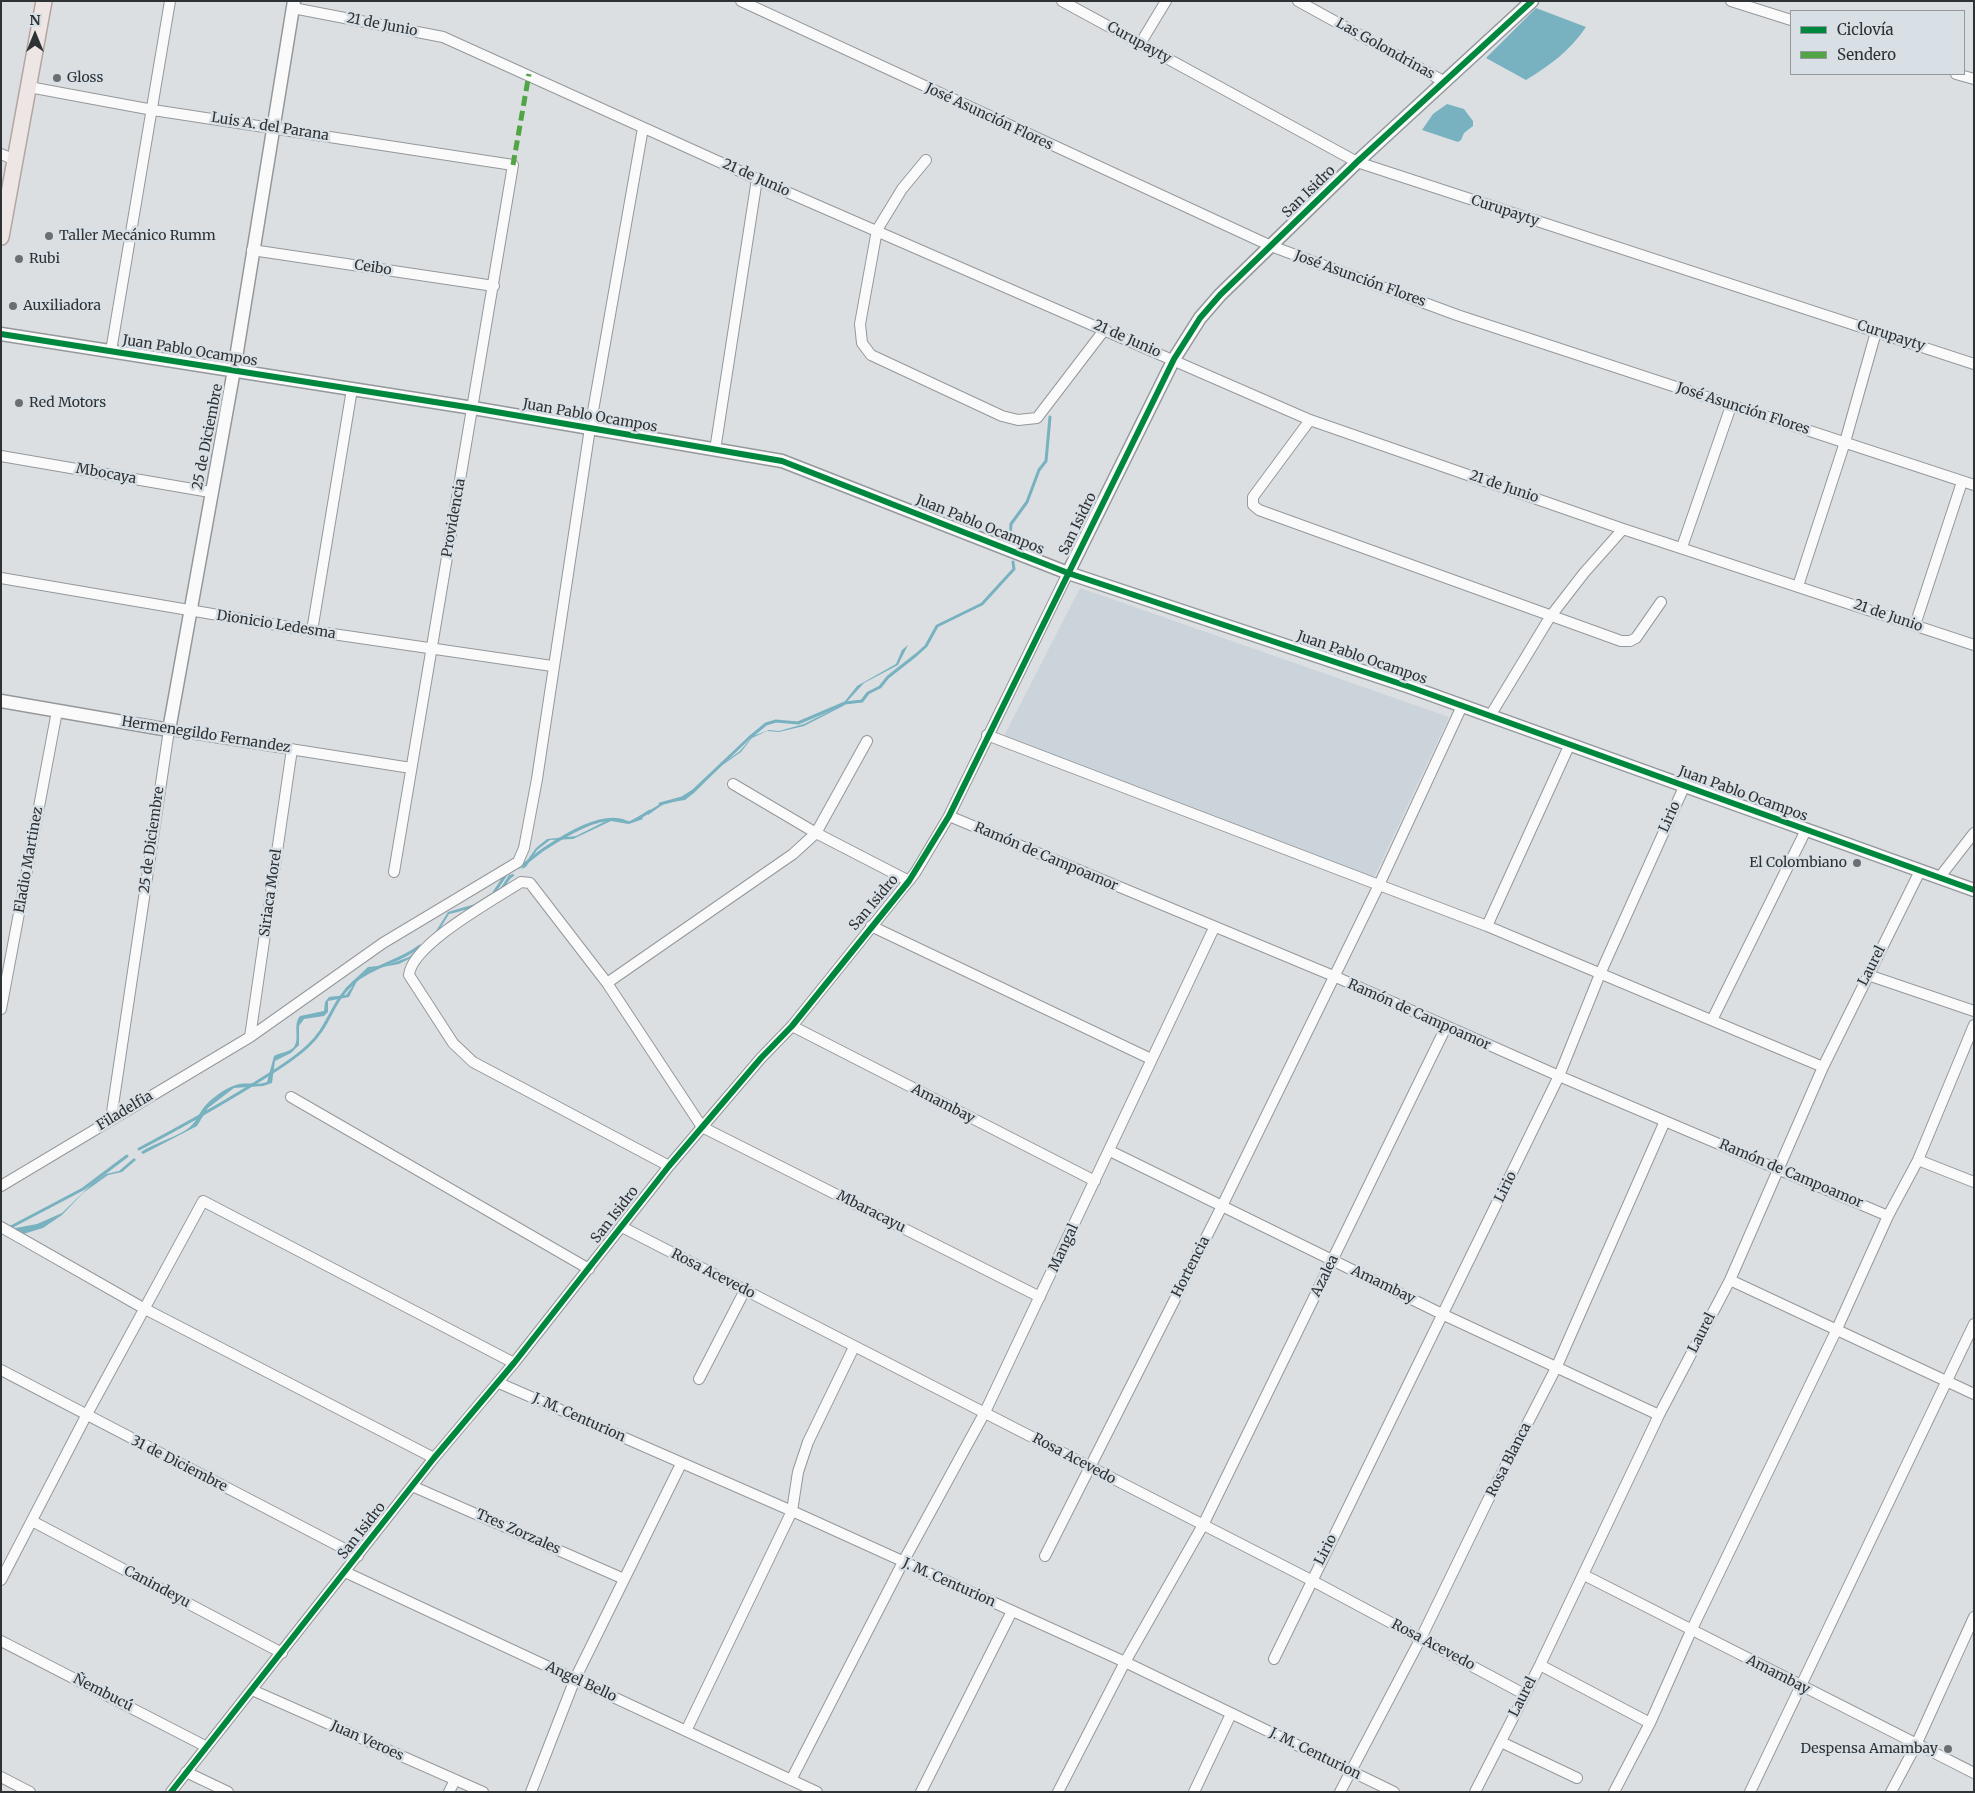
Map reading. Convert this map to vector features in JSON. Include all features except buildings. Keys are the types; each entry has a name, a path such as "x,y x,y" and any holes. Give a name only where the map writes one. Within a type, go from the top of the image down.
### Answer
{"main road":[{"path":"1,237 8,157 29,88 41,2"}],"street":[{"path":"111,351 170,1"},
{"name":"José Asunción Flores","path":"741,1 1271,246 1457,314 1974,486"},
{"name":"Curupayty","path":"1062,1 1357,162 1974,364"},
{"path":"1140,44 1166,1"},
{"name":"Las Golondrinas","path":"1298,1 1445,82"},
{"name":"San Isidro","path":"171,1792 205,1746 282,1653 434,1458 499,1383 669,1166 761,1058 792,1026 871,926 910,881 949,816 987,735 1174,359 1200,318 1220,295 1357,162 1532,1"},
{"path":"1731,1 1790,20"},
{"name":"25 de Diciembre","path":"111,1119 168,730 191,611 210,492 234,370 252,250 294,5"},
{"name":"21 de Junio","path":"294,5 443,37 529,74 643,128 1104,328 1310,420 1682,548 1974,645"},
{"path":"1960,75 1974,79"},
{"name":"Luis A. del Parana","path":"29,88 153,110 513,165"},
{"name":"Filadelfia","path":"1,1186 250,1037 383,942 515,866 518,862 524,848 537,779 552,666 590,428 643,128"},
{"path":"926,160 902,189 876,230 860,324 862,343 871,355 1002,416 1018,420 1037,418 1104,328"},
{"name":"Providencia","path":"394,872 513,165"},
{"path":"715,450 757,178"},
{"name":"Ceibo","path":"252,250 494,286"},
{"path":"1798,586 1845,442 1876,332"},
{"name":"Juan Pablo Ocampos","path":"1,334 473,408 782,461 1068,574 1215,621 1462,706 1974,890"},
{"path":"312,632 352,389"},
{"path":"1682,548 1731,406"},
{"path":"1310,420 1253,497 1254,505 1259,510 1550,617 1621,641 1630,641 1636,638 1661,602"},
{"name":"Mbocaya","path":"1,456 210,492"},
{"path":"1915,625 1962,482"},
{"path":"1490,716 1550,617 1584,573 1624,528"},
{"name":"Dionicio Ledesma","path":"1,578 312,632 552,666"},
{"name":"Hermenegildo Fernandez","path":"1,701 168,730 411,768"},
{"name":"Hortencia","path":"1045,1556 1336,977 1462,706"},
{"name":"Eladio Martinez","path":"1,1009 6,960 56,711"},
{"path":"987,735 1487,926 1823,1066"},
{"path":"607,983 794,854 816,833 867,742"},
{"path":"1487,926 1569,746"},
{"name":"Siriaca Morel","path":"250,1037 292,749"},
{"path":"733,784 816,833 910,881"},
{"name":"Lirio","path":"1274,1659 1444,1315 1559,1076 1600,974 1684,786"},
{"name":"Ramón de Campoamor","path":"949,816 1214,928 1336,977 1559,1076 1780,1168 1888,1216"},
{"path":"1712,1020 1806,830"},
{"path":"1939,878 1974,833"},
{"name":"Laurel","path":"1475,1792 1584,1575 1659,1415 1730,1280 1823,1066 1920,871"},
{"path":"669,1166 473,1062 453,1043 409,975 414,961 447,929 520,882 530,884 607,983 702,1127"},
{"path":"871,926 1151,1059"},
{"name":"Mangal","path":"791,1780 903,1562 985,1412 1214,928"},
{"path":"1868,975 1974,1012"},
{"path":"1614,1792 1650,1723 1691,1631 1836,1331 1888,1216 1918,1160 1974,1025"},
{"name":"Amambay","path":"792,1026 1095,1181"},
{"name":"Azalea","path":"1058,1792 1125,1662 1202,1525 1446,1027"},
{"path":"291,1097 589,1269"},
{"name":"Rosa Blanca","path":"1340,1792 1421,1638 1488,1500 1557,1366 1665,1121"},
{"name":"Mbaracayu","path":"702,1127 1040,1297"},
{"name":"Amambay","path":"1110,1151 1444,1315 1659,1415"},
{"path":"1918,1160 1974,1182"},
{"path":"1,1580 86,1416 203,1200 514,1363"},
{"path":"1,1227 145,1309 434,1458"},
{"name":"Rosa Acevedo","path":"622,1227 854,1347 985,1412 1089,1468 1312,1580 1524,1694"},
{"path":"1730,1280 1974,1394"},
{"path":"700,1379 745,1290"},
{"path":"1750,1792 1974,1324"},
{"path":"686,1731 792,1512 798,1472 808,1442 854,1347"},
{"name":"31 de Diciembre","path":"1,1370 86,1416 358,1556"},
{"name":"J. M. Centurion","path":"499,1383 1125,1662 1394,1792"},
{"path":"531,1792 575,1679 681,1464"},
{"name":"Tres Zorzales","path":"412,1486 624,1579"},
{"name":"Canindeyu","path":"32,1521 282,1653"},
{"name":"Angel Bello","path":"345,1572 817,1792"},
{"name":"Amambay","path":"1584,1575 1974,1773"},
{"path":"921,1792 1012,1611"},
{"path":"1891,1792 1916,1744 1974,1617"},
{"name":"Ñembucú","path":"1,1641 205,1746"},
{"path":"1540,1665 1650,1723"},
{"name":"Juan Veroes","path":"252,1690 483,1792"},
{"path":"1194,1792 1232,1714"},
{"path":"1501,1742 1577,1778"},
{"path":"186,1772 228,1792"},
{"path":"1,1777 30,1792"},
{"path":"449,1792 455,1780"}],"shaded area":[{"path":"1080,588 1449,717 1370,886 1004,736"}],"water":[{"path":"1536,8 1586,27 1580,36 1559,57 1526,80 1486,58"},
{"path":"1447,104 1464,109 1473,121 1473,126 1464,133 1458,142 1422,130 1433,114"},
{"path":"908,645 898,665 864,683 843,706 804,726 779,732 767,731 752,738 741,752 721,766 685,800 665,803 648,815 647,812 660,804 682,799 694,791 722,764 740,751 753,736 769,730 779,731 804,724 842,705 857,686 896,664 902,650"},
{"path":"641,815 643,819 629,824 611,821 573,839 550,840 537,850 526,867 521,869 536,848 547,839 576,836 610,819 630,821"},
{"path":"514,874 503,889 490,900 449,914 438,932 415,956 399,964 372,969 359,977 349,997 328,1001 328,1012 324,1016 304,1019 299,1026 299,1045 291,1053 275,1061 272,1083 263,1086 234,1088 208,1108 197,1126 143,1154 141,1152 189,1128 208,1103 226,1089 237,1085 267,1082 274,1056 293,1048 295,1045 297,1024 300,1016 324,1011 325,1002 329,997 346,995 352,987 354,980 368,967 387,965 409,957 436,931 448,912 482,902 498,892 509,875"},
{"path":"134,1158 136,1160 122,1172 108,1175 83,1193 62,1215 43,1228 20,1235 10,1229 37,1224 62,1213 93,1183 106,1174 119,1171"}],"waterway":[{"path":"1010,541 1011,524 1027,502 1039,470 1046,461 1050,417"},
{"path":"660,804 682,798 693,791 766,724 776,721 798,723 845,703 862,701 868,693 880,687 888,677 926,646 937,626 982,604 1014,569 1013,562"},
{"path":"639,818 650,811"},
{"path":"519,867 552,844 584,826 606,820 617,819 626,822"},
{"path":"473,907 493,894 507,873"},
{"path":"139,1149 224,1102 288,1062 315,1038 340,998 354,982 370,971 404,956 420,946"},
{"path":"9,1228 83,1189 127,1156"}],"marked path":[{"path":"513,165 529,74"}],"cycle path":[{"path":"171,1792 434,1458 514,1363 669,1166 761,1058 792,1026 909,881 949,816 1174,359 1200,318 1220,295 1357,162 1532,1"},
{"path":"1,334 473,408 782,461 1068,573 1410,687 1974,890"}],"place":[{"name":"Gloss","path":"57,78"},
{"name":"Taller Mecánico Rumm","path":"49,236"},
{"name":"Rubi","path":"19,259"},
{"name":"Auxiliadora","path":"13,306"},
{"name":"Red Motors","path":"19,403"},
{"name":"El Colombiano","path":"1857,863"},
{"name":"Despensa Amambay","path":"1948,1749"}]}
